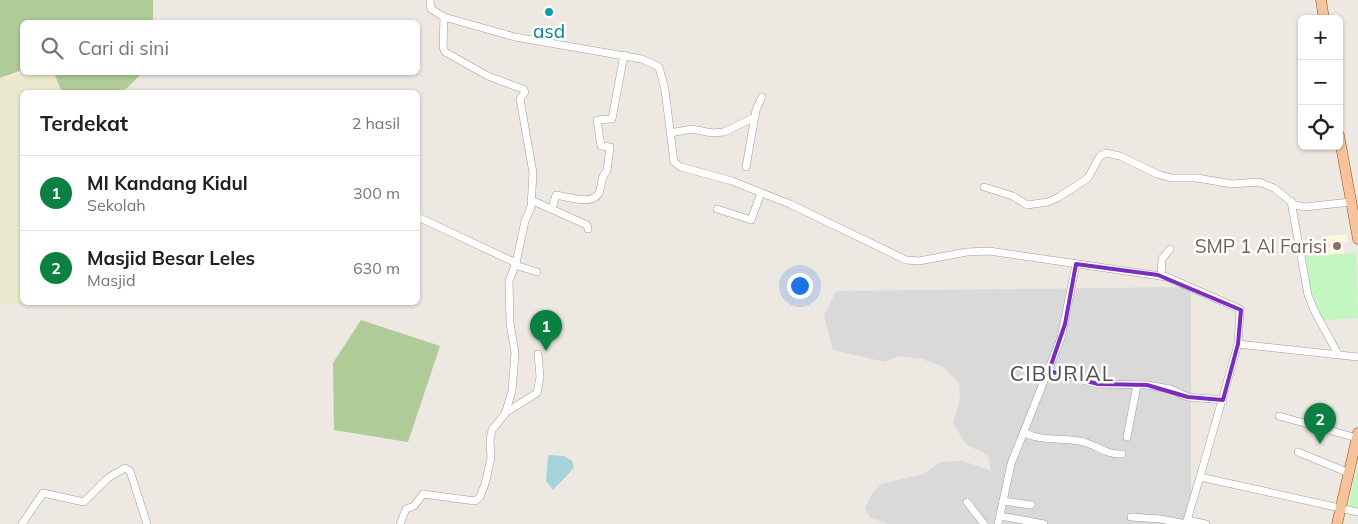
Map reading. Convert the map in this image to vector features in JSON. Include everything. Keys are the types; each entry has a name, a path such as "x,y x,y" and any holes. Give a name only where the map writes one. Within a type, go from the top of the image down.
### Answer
{"main road":[{"path":"1321,0 1323,15"},
{"path":"1342,150 1358,239"},
{"path":"1337,524 1357,436"}],"street":[{"path":"430,0 431,9 444,16 515,37 642,59 658,67 664,90 674,162 761,193 810,213 906,260 919,261 979,250 1162,276 1240,309 1238,344 1186,524 1160,519 1132,517"},
{"path":"444,16 443,46 445,52 488,76 522,88 525,92 520,99 533,173 531,200 508,289 515,362 512,391 505,414"},
{"path":"552,209 556,195 586,200 597,197 600,193 603,175 607,172 610,147 601,146 597,120 612,119 624,56"},
{"path":"746,167 755,117 762,97"},
{"path":"670,133 692,129 712,134 724,132 755,117"},
{"path":"984,187 1013,196 1028,204 1048,202 1060,197 1088,178 1100,156 1106,153 1120,156 1157,174 1171,178 1197,178 1232,184 1259,182 1274,188 1290,201 1304,207 1351,202"},
{"path":"717,209 751,220 761,193"},
{"path":"531,200 587,225 588,229"},
{"path":"1290,201 1308,295 1317,317 1338,354"},
{"path":"420,218 516,264 537,272"},
{"path":"1162,276 1162,259 1170,249"},
{"path":"998,524 1011,464 1049,371 1065,324 1076,264"},
{"path":"1238,344 1358,357"},
{"path":"402,524 406,509 414,506 423,494 475,502 479,500 491,458 490,440 492,430 505,414 537,393 540,377 538,354"},
{"path":"1049,371 1098,384 1170,389 1188,397 1223,400"},
{"path":"1128,437 1137,386"},
{"path":"1279,416 1357,436"},
{"path":"1024,433 1058,440 1079,441 1111,454 1122,454"},
{"path":"1298,452 1349,473"},
{"path":"22,524 43,493 84,502 108,478 126,468 130,471 148,524"},
{"path":"1200,477 1358,512"},
{"path":"1003,501 1031,505"},
{"path":"967,502 984,524"},
{"path":"1000,516 1044,524"},
{"path":"1188,520 1206,524"}],"highlighted area":[{"path":"1076,264 1158,275 1241,310 1238,344 1223,400 1188,397 1147,385 1098,384 1049,371 1065,324"}],"shaded area":[{"path":"17,74 55,75 61,90 20,90 20,304 0,303 0,79"},
{"name":"SMP 1 Al Farisi","path":"1347,234 1348,241 1341,242 1345,254 1328,256 1327,248 1333,247 1333,243 1328,244 1327,236"},
{"path":"1191,287 1191,524 888,524 871,518 865,509 872,494 881,484 924,474 939,462 963,461 991,471 988,455 967,445 953,424 960,398 959,383 943,367 922,359 899,356 885,362 833,350 824,316 836,291"}],"green space":[{"path":"0,0 153,0 153,20 20,20 20,71 0,78"},
{"path":"55,75 140,75 126,89 61,90"},
{"path":"1356,253 1358,318 1323,320 1311,289 1304,256"},
{"path":"361,320 440,346 408,442 334,430 333,363"},
{"path":"1358,464 1358,508 1348,506"}],"water":[{"path":"548,456 564,456 572,461 574,468 553,490 546,481"}],"place":[{"name":"asd","path":"549,12"},
{"name":"SMP 1 Al Farisi","path":"1337,246"},
{"name":"MI Kandang Kidul","path":"546,351"},
{"name":"Masjid Besar Leles","path":"1320,444"}],"district":[{"name":"CIBURIAL","path":"1062,373"}]}
